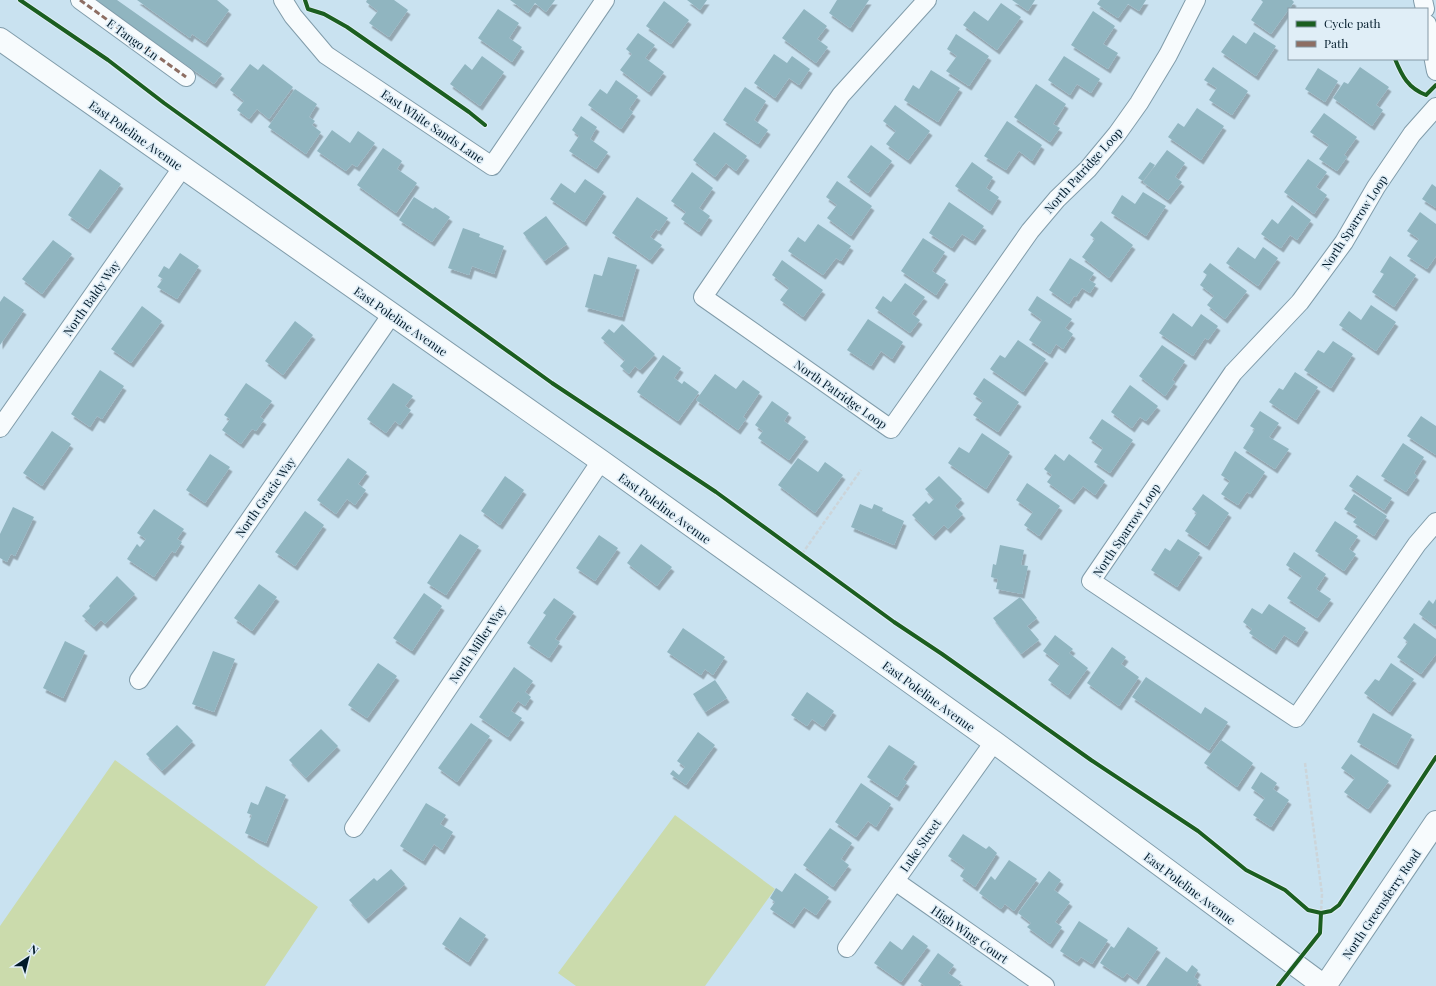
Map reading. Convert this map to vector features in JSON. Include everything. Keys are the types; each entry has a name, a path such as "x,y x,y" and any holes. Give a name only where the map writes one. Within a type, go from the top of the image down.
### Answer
{"main road":[{"name":"East Poleline Avenue","path":"0,39 392,314 994,742 1324,986"},
{"name":"North Greensferry Road","path":"1324,986 1436,822"}],"street":[{"name":"E Tango Ln","path":"80,0 186,77"},
{"name":"East White Sands Lane","path":"283,0 326,55 492,166 605,0"},
{"name":"North Patridge Loop","path":"927,0 841,95 703,297 891,429 1030,231 1057,199 1088,168 1117,134 1139,103 1168,55 1196,0"},
{"path":"1428,29 1436,71"},
{"name":"North Sparrow Loop","path":"1436,107 1412,134 1376,187 1344,242 1300,302 1233,374 1091,582 1296,718 1417,544 1436,522"},
{"name":"North Baldy Way","path":"0,428 182,168"},
{"name":"North Gracie Way","path":"139,680 392,314"},
{"name":"North Miller Way","path":"354,828 601,462"},
{"name":"Luke Street","path":"847,948 994,742"},
{"name":"High Wing Court","path":"895,881 1045,986"}],"path":[{"path":"802,554 861,470"},
{"path":"796,550 808,559"},
{"path":"1304,763 1322,894 1323,913 1321,920"},
{"path":"1314,912 1323,913"}],"green space":[{"path":"115,760 318,907 265,986 0,986 0,926"},
{"path":"675,815 775,889 705,986 576,986 558,973"}],"building":[{"path":"92,0 117,0 222,74 214,84"},
{"path":"137,0 217,0 229,10 205,43 192,34 190,38"},
{"path":"367,0 394,0 408,10 389,37 369,23 378,11 366,2"},
{"path":"510,0 555,0 546,12 535,3 528,13"},
{"path":"687,0 707,0 700,10"},
{"path":"837,0 869,0 850,28 829,13"},
{"path":"1012,0 1035,0 1028,11"},
{"path":"1100,0 1146,0 1139,11 1128,4 1118,18 1097,4"},
{"path":"1261,0 1292,0 1294,2 1288,8 1288,10 1271,34 1251,20 1263,2"},
{"path":"664,1 689,20 671,44 646,26"},
{"path":"1001,3 1021,17 997,50 963,25 974,11 988,21"},
{"path":"498,9 519,23 509,38 522,47 512,62 478,38"},
{"path":"804,9 827,26 817,39 828,47 816,63 782,38"},
{"path":"1093,11 1115,26 1103,44 1118,53 1108,69 1071,45"},
{"path":"1254,32 1276,46 1256,76 1221,52 1233,35 1246,44"},
{"path":"638,33 655,45 645,58 664,72 649,92 620,70 632,54 626,49"},
{"path":"956,34 989,56 969,86 946,71 957,56 947,49"},
{"path":"774,54 787,63 792,56 810,69 799,85 789,78 775,98 754,83"},
{"path":"482,56 504,72 480,106 450,84 465,64 472,70"},
{"path":"1064,56 1100,79 1091,93 1077,84 1070,95 1048,80"},
{"path":"250,64 258,70 263,64 293,87 269,119 257,109 249,119 237,110 244,101 230,90"},
{"path":"1213,67 1248,91 1232,115 1209,100 1217,88 1204,80"},
{"path":"1360,67 1389,87 1376,105 1383,110 1372,126 1333,98 1344,82 1348,84"},
{"path":"1318,68 1338,81 1325,102 1305,89"},
{"path":"931,70 960,88 938,122 904,100 913,85 919,89"},
{"path":"616,80 638,96 629,109 633,112 621,129 588,105 600,89 607,94"},
{"path":"1036,84 1066,104 1053,124 1060,128 1050,142 1014,117"},
{"path":"745,87 766,101 754,120 768,130 758,144 723,120"},
{"path":"295,89 317,104 309,117 315,121 312,125 321,132 306,154 268,127"},
{"path":"895,105 930,131 908,160 886,144 896,131 883,121"},
{"path":"1197,108 1224,126 1201,160 1168,137 1178,123 1184,127"},
{"path":"1324,113 1357,137 1344,155 1347,157 1337,171 1319,159 1329,145 1310,132"},
{"path":"581,116 597,127 590,139 608,152 596,169 569,151 579,136 572,130"},
{"path":"1007,121 1042,145 1032,161 1019,151 1006,170 984,156"},
{"path":"332,130 350,143 358,131 375,143 357,167 352,164 346,171 317,151"},
{"path":"714,132 747,156 736,171 726,163 715,177 693,160"},
{"path":"871,145 892,161 868,193 847,177"},
{"path":"383,148 402,161 397,169 417,183 396,213 357,185"},
{"path":"1167,150 1185,163 1175,177 1182,182 1168,200 1143,182"},
{"path":"1308,159 1327,172 1316,187 1327,195 1314,214 1284,192"},
{"path":"972,162 993,177 986,188 999,197 990,211 955,186"},
{"path":"1150,162 1155,165 1143,181 1138,178"},
{"path":"100,169 121,184 88,229 68,215"},
{"path":"692,172 713,188 699,208 710,216 699,232 681,219 686,212 671,201"},
{"path":"585,179 604,192 584,222 550,199 561,183 575,193"},
{"path":"837,181 872,206 851,236 827,218 837,205 826,197"},
{"path":"1432,184 1436,187 1436,208 1422,199"},
{"path":"1143,192 1166,206 1146,236 1111,213 1122,195 1135,204"},
{"path":"414,197 433,209 435,207 450,217 432,242 399,220"},
{"path":"637,197 668,218 659,231 656,229 650,237 662,245 650,260 612,233"},
{"path":"949,202 984,226 973,241 962,234 952,248 929,233"},
{"path":"1292,205 1311,220 1297,240 1290,235 1281,248 1261,234 1272,219 1278,224"},
{"path":"1420,212 1436,224 1436,256 1427,269 1407,256 1419,239 1407,231"},
{"path":"546,216 567,244 544,261 523,233"},
{"path":"1101,221 1133,245 1109,278 1082,257 1095,239 1090,235"},
{"path":"818,224 851,246 841,261 836,258 823,275 788,251 798,237 805,242"},
{"path":"463,228 480,234 479,237 504,246 494,274 472,266 469,275 448,268"},
{"path":"923,238 945,252 932,271 946,280 936,295 901,271"},
{"path":"53,240 72,254 42,294 22,279"},
{"path":"1238,247 1255,259 1263,247 1278,258 1258,286 1226,263"},
{"path":"180,253 199,266 177,299 157,287 163,279 158,276 164,266 169,269"},
{"path":"1390,256 1416,275 1394,307 1372,292 1384,274 1380,272"},
{"path":"608,257 637,265 622,317 585,307 594,274 602,276"},
{"path":"1070,258 1094,273 1089,280 1096,284 1090,293 1082,288 1069,304 1049,290"},
{"path":"782,260 823,290 803,317 780,300 789,288 772,275"},
{"path":"1210,263 1247,291 1225,319 1207,305 1214,296 1200,285 1207,275 1203,272"},
{"path":"905,283 925,297 912,314 920,320 910,333 875,308 883,296 891,302"},
{"path":"4,296 24,310 0,345 0,302"},
{"path":"1037,296 1072,319 1065,328 1073,334 1063,349 1056,344 1050,354 1029,340 1042,320 1028,310"},
{"path":"1371,305 1396,322 1376,351 1339,325 1349,311 1361,320"},
{"path":"142,306 162,321 131,363 111,349"},
{"path":"1173,313 1192,327 1201,314 1218,326 1208,340 1205,338 1193,356 1159,333"},
{"path":"868,319 903,342 892,359 881,351 871,366 847,350"},
{"path":"295,321 313,335 283,375 265,361"},
{"path":"622,324 655,354 640,370 635,366 629,374 620,366 625,360 601,338 609,329 614,333"},
{"path":"1018,340 1046,359 1023,392 990,369 1000,355 1005,358"},
{"path":"1333,341 1353,354 1331,388 1304,370 1318,350 1324,353"},
{"path":"1162,345 1185,361 1172,380 1175,382 1165,396 1139,376"},
{"path":"663,355 681,368 674,378 682,384 684,381 699,392 678,421 637,392"},
{"path":"100,370 124,386 102,419 97,416 90,427 71,414"},
{"path":"1295,372 1318,387 1296,420 1269,402 1279,388 1283,390"},
{"path":"715,374 736,389 743,380 760,392 743,417 746,419 738,430 696,400"},
{"path":"984,378 1019,402 998,432 973,415 983,401 973,394"},
{"path":"246,383 272,401 260,417 264,420 256,431 252,429 241,444 222,430 230,419 224,415"},
{"path":"393,383 413,396 405,406 411,410 400,425 395,421 386,433 367,419"},
{"path":"1130,385 1158,406 1146,421 1140,417 1132,428 1111,412"},
{"path":"772,401 789,413 784,421 806,437 789,460 758,438 763,431 755,425"},
{"path":"1260,411 1279,423 1269,437 1289,449 1275,469 1243,448 1255,429 1250,426"},
{"path":"1421,416 1436,426 1436,455 1407,436"},
{"path":"1102,419 1133,440 1110,473 1094,462 1103,448 1089,438"},
{"path":"52,431 71,444 42,486 23,473"},
{"path":"982,433 1010,452 986,489 948,463 959,447 969,453"},
{"path":"1403,443 1424,457 1414,473 1417,476 1406,492 1381,476"},
{"path":"1235,451 1265,472 1250,494 1247,492 1238,505 1221,494 1230,481 1221,475"},
{"path":"210,454 230,467 205,503 186,490"},
{"path":"1055,454 1064,461 1069,454 1105,481 1095,495 1083,486 1072,500 1047,482 1052,475 1044,469"},
{"path":"348,458 367,472 358,484 366,490 355,505 347,499 336,514 317,500"},
{"path":"798,458 818,472 825,462 843,475 815,513 778,485"},
{"path":"1357,475 1392,498 1384,510 1349,486"},
{"path":"505,476 524,490 500,525 481,511"},
{"path":"939,476 962,499 955,506 963,514 948,529 944,525 933,536 912,515 926,501 929,504 934,499 925,489"},
{"path":"1027,483 1060,506 1039,536 1024,525 1033,512 1016,500"},
{"path":"1203,494 1229,513 1207,546 1185,531 1197,513 1192,509"},
{"path":"1354,494 1387,516 1374,536 1353,522 1357,517 1344,509"},
{"path":"860,504 872,509 874,504 883,508 882,511 904,521 894,545 851,527"},
{"path":"13,507 34,517 15,556 11,554 7,562 0,558 0,534"},
{"path":"154,509 184,529 177,539 182,542 175,553 172,551 154,577 127,559 137,544 140,547 146,539 137,533"},
{"path":"305,511 324,525 295,566 275,552"},
{"path":"1335,521 1358,536 1349,549 1356,554 1344,571 1315,551"},
{"path":"460,534 479,546 446,595 427,583"},
{"path":"599,535 618,548 595,581 576,568"},
{"path":"1178,539 1200,553 1177,587 1151,570 1165,548 1170,551"},
{"path":"641,544 672,567 657,586 627,563"},
{"path":"1000,545 1024,550 1021,565 1028,566 1022,594 996,589 998,579 991,577 993,564 996,565"},
{"path":"1294,552 1326,574 1316,589 1331,599 1317,618 1287,598 1302,576 1286,565"},
{"path":"117,576 135,594 105,624 101,620 94,627 82,616 90,608 89,606"},
{"path":"259,584 277,597 252,631 234,618"},
{"path":"424,593 442,606 412,651 393,638"},
{"path":"1020,597 1037,618 1027,626 1039,640 1021,654 993,618"},
{"path":"554,598 574,612 555,639 560,642 549,658 527,643 546,615 543,613"},
{"path":"1436,599 1435,626 1419,614 1429,600 1433,604"},
{"path":"1269,604 1306,628 1296,643 1284,635 1274,650 1249,633 1252,629 1243,622 1252,608 1262,614"},
{"path":"1414,623 1436,639 1436,654 1421,674 1397,657 1408,642 1403,638"},
{"path":"683,628 725,657 713,675 705,669 701,675 667,652"},
{"path":"1055,635 1073,649 1069,653 1088,668 1068,695 1048,680 1060,664 1043,651"},
{"path":"65,641 85,651 63,698 43,688"},
{"path":"1112,647 1126,657 1121,664 1139,677 1119,706 1087,683"},
{"path":"213,651 235,659 214,712 192,704"},
{"path":"378,663 397,676 367,718 348,705"},
{"path":"1391,663 1414,679 1390,712 1364,693 1375,679 1379,681"},
{"path":"514,667 533,681 525,692 531,697 525,706 518,701 511,711 522,718 508,737 479,717"},
{"path":"1146,677 1201,714 1205,707 1228,722 1209,750 1132,697"},
{"path":"715,680 727,698 705,712 693,694"},
{"path":"807,692 834,711 823,727 812,719 807,726 791,715"},
{"path":"1373,713 1412,735 1396,765 1357,742"},
{"path":"471,723 490,736 457,782 438,768"},
{"path":"177,725 193,741 162,771 146,754"},
{"path":"321,729 338,746 306,778 289,760"},
{"path":"698,732 715,745 686,785 670,774 673,770 679,775 685,767 677,761"},
{"path":"1221,740 1253,763 1237,787 1204,763"},
{"path":"889,745 915,762 903,779 907,782 897,797 867,777"},
{"path":"1351,754 1389,781 1368,809 1344,792 1355,778 1341,768"},
{"path":"1261,772 1277,783 1273,789 1289,800 1271,827 1253,815 1265,798 1251,788"},
{"path":"861,783 891,804 876,827 868,821 856,837 835,822"},
{"path":"266,786 286,795 266,843 245,833 252,815 247,813 251,802 258,805"},
{"path":"426,803 446,815 440,824 453,832 442,850 434,844 423,861 400,846"},
{"path":"830,828 852,843 841,859 849,865 833,887 803,865"},
{"path":"963,834 986,849 989,846 997,853 975,887 960,876 965,868 948,856"},
{"path":"1009,860 1037,879 1014,911 1005,904 1001,909 979,893 991,876 995,880"},
{"path":"391,869 405,884 366,919 349,900 374,878 377,881"},
{"path":"1049,871 1061,880 1054,890 1070,902 1055,922 1062,927 1050,944 1027,927 1031,923 1018,913"},
{"path":"795,873 829,897 816,915 804,907 792,924 770,909 775,902 770,898 776,888 782,892"},
{"path":"460,917 486,935 468,962 442,944"},
{"path":"1079,921 1108,940 1092,964 1081,957 1077,962 1060,951"},
{"path":"1128,927 1158,948 1136,980 1127,973 1123,978 1100,963 1111,946 1114,948"},
{"path":"913,935 928,946 901,982 874,963 890,941 902,950"},
{"path":"938,953 954,965 948,973 961,982 958,986 925,986 918,981"},
{"path":"1166,957 1187,972 1192,965 1198,970 1194,977 1199,981 1196,986 1146,986"}],"marked path":[{"path":"80,0 186,77"}],"cycle path":[{"path":"20,0 108,60 164,103 552,383 716,492 894,622 942,654 1091,760 1198,831 1246,870 1285,890 1308,910 1321,913 1331,911 1339,905 1436,757"},
{"path":"305,0 308,9 324,14 347,27 469,112 485,125"},
{"path":"1395,60 1406,81 1415,89 1426,95 1436,85"},
{"path":"1278,986 1320,933 1321,913"}]}
